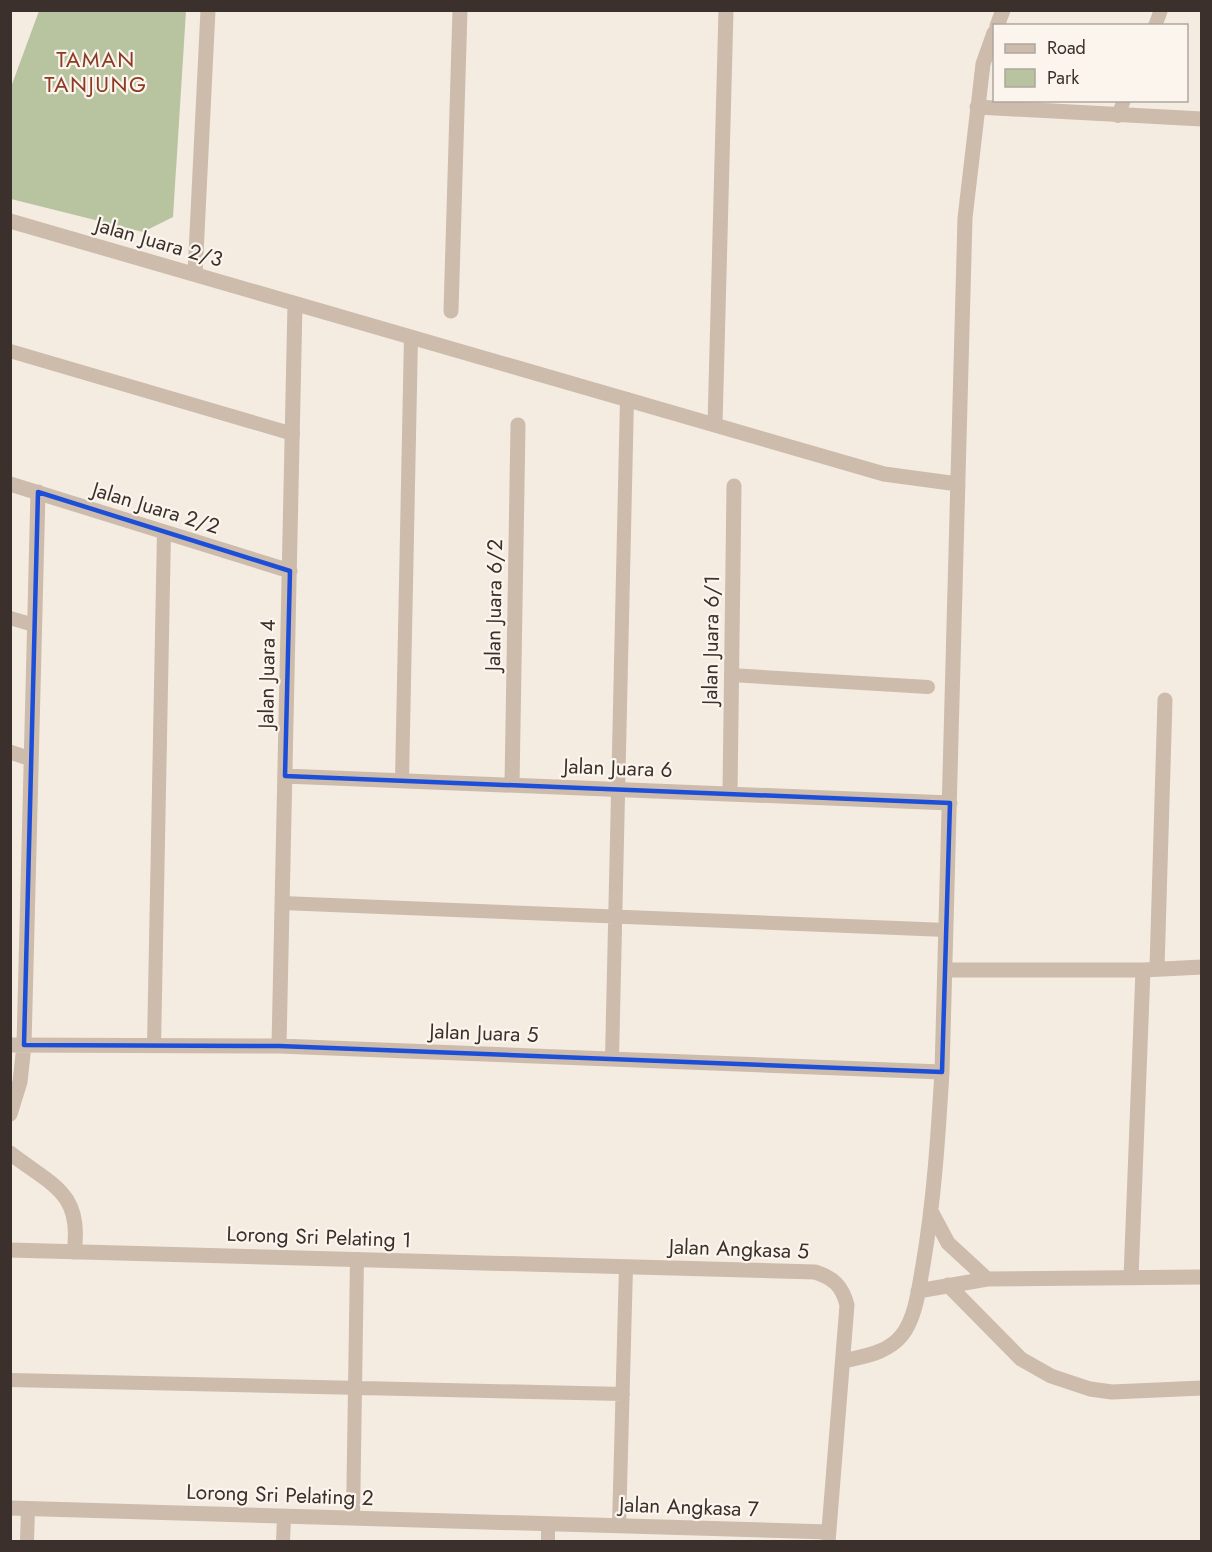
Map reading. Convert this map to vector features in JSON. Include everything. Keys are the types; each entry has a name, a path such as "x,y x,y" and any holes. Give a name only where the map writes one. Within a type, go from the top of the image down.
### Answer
{"street":[{"path":"195,274 208,10"},
{"path":"451,311 460,10"},
{"path":"715,425 726,10"},
{"path":"829,1537 844,1360 879,1352 892,1345 902,1335 918,1291 932,1213 942,1072 946,970 965,218 983,64 993,36"},
{"path":"977,107 1202,119"},
{"name":"Jalan Juara 2/3","path":"10,221 884,474 958,484"},
{"name":"Jalan Juara 4","path":"279,1046 295,304"},
{"name":"Jalan Juara 6/2","path":"512,785 518,425"},
{"name":"Jalan Juara 2/2","path":"10,484 290,571"},
{"name":"Jalan Juara 6/1","path":"730,794 734,486"},
{"path":"10,1114 20,1082 17,1045 31,759 38,492"},
{"path":"1131,1278 1165,700"},
{"path":"10,753 31,759"},
{"name":"Jalan Juara 6","path":"285,776 950,803"},
{"path":"946,970 1202,967"},
{"name":"Jalan Juara 5","path":"17,1045 279,1046 942,1072"},
{"path":"10,1154 59,1189 69,1201 77,1232 74,1252"},
{"path":"932,1213 948,1244 987,1279"},
{"name":"Lorong Sri Pelating 1","path":"10,1250 626,1267"},
{"name":"Jalan Angkasa 5","path":"626,1267 815,1272 828,1276 843,1291 847,1305 844,1360"},
{"path":"918,1291 987,1279 1202,1277"},
{"path":"948,1285 1021,1359 1051,1376 1090,1389 1112,1392 1202,1388"},
{"name":"Lorong Sri Pelating 2","path":"10,1508 548,1524"},
{"name":"Jalan Angkasa 7","path":"548,1524 829,1537"}],"lane":[{"path":"1118,116 1123,102"},
{"path":"402,780 411,337"},
{"path":"10,351 293,434"},
{"path":"612,1059 627,399"},
{"path":"154,1046 164,532"},
{"path":"10,618 34,625"},
{"path":"731,675 928,687"},
{"path":"282,903 946,930"},
{"path":"352,1518 357,1259"},
{"path":"619,1526 626,1267"},
{"path":"10,1380 622,1394"},
{"path":"27,1542 28,1509"},
{"path":"283,1542 284,1517"},
{"path":"548,1524 548,1542"}],"highlighted area":[{"path":"38,492 290,571 285,776 950,803 942,1072 279,1046 24,1045"}],"green space":[{"path":"39,11 186,11 173,217 143,232 11,199 11,87"}],"district":[{"name":"TAMAN TANJUNG","path":"96,72"}]}
